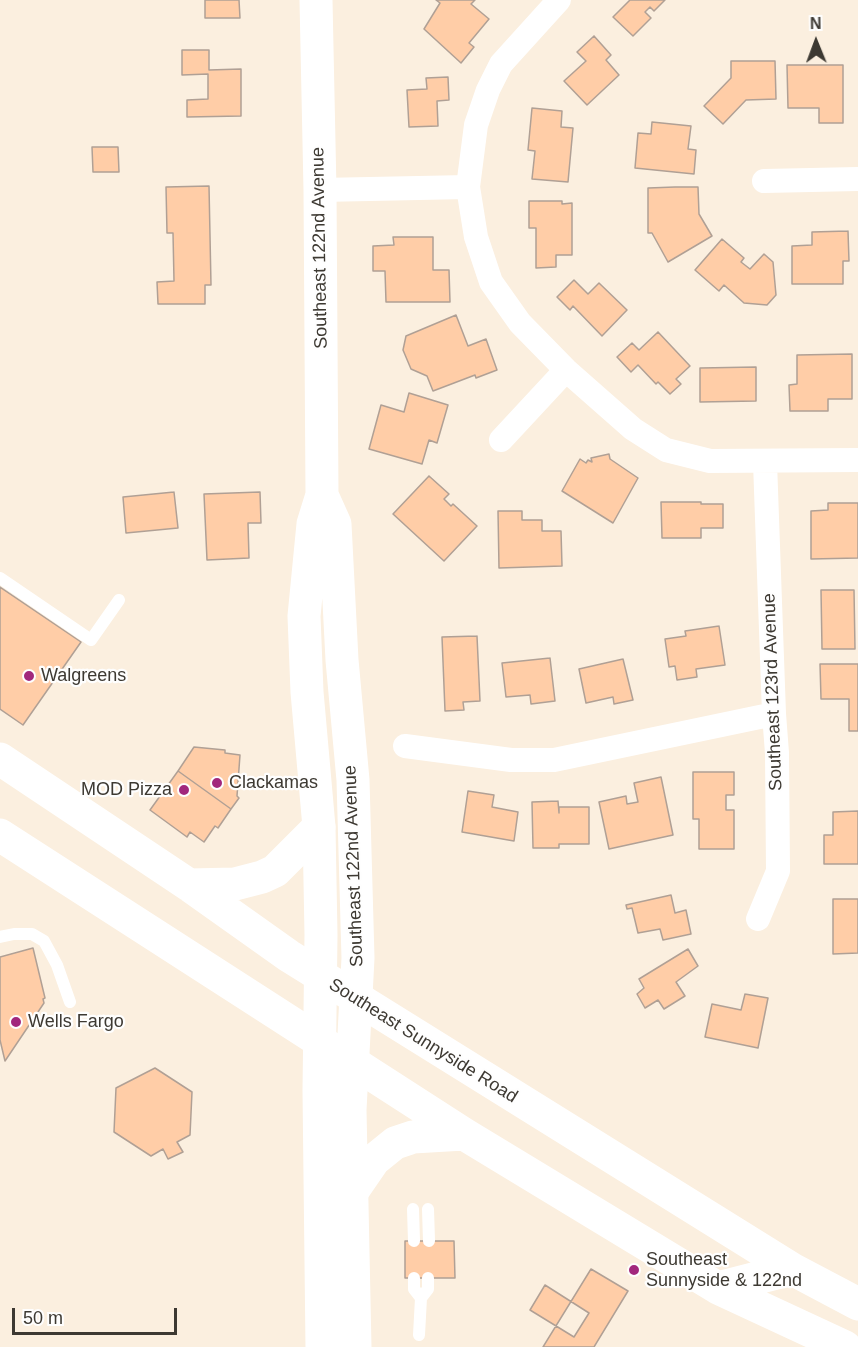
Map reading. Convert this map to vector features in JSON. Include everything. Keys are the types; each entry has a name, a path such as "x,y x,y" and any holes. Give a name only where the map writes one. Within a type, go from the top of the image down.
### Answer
{"main road":[{"name":"Southeast 122nd Avenue","path":"316,0 322,495 313,524 304,616 307,692 319,827 320,1042 326,1343"},
{"name":"Southeast 122nd Avenue","path":"322,495 335,524 342,660 353,780 358,958 350,1110 355,1347"},
{"name":"Southeast Sunnyside Road","path":"0,759 320,976 792,1269 858,1304"},
{"path":"189,885 235,884 262,877 275,871 319,827"},
{"path":"0,835 464,1134 718,1288 845,1347"},
{"path":"352,1192 374,1161 395,1143 413,1137 464,1134"},
{"path":"718,1288 792,1269"}],"street":[{"path":"559,0 501,64 488,90 476,125 468,187 476,237 491,282 520,323 566,370 633,429 666,450 710,461 858,460"},
{"path":"764,181 858,179"},
{"path":"320,190 468,187"},
{"path":"501,440 566,370"},
{"name":"Southeast 123rd Avenue","path":"758,919 778,871 777,753 765,462"},
{"path":"405,746 511,760 554,760 774,714"}],"lane":[{"path":"0,578 91,640 118,600"},
{"path":"0,937 32,934 44,941 57,965 70,1002"},
{"path":"413,1209 414,1241"},
{"path":"428,1209 429,1241"},
{"path":"414,1278 414,1289 421,1298"},
{"path":"419,1335 421,1298 428,1289 428,1278"}],"building":[{"path":"205,0 239,0 240,18 205,18"},
{"path":"436,0 475,0 471,4 489,19 469,43 474,47 461,63 424,29 440,3"},
{"path":"630,0 665,0 654,11 650,7 645,12 651,18 633,36 613,17"},
{"path":"594,36 611,55 606,60 619,75 587,105 564,81 586,61 577,52"},
{"path":"182,50 209,50 209,70 241,69 241,116 187,117 187,100 208,99 208,74 182,75"},
{"path":"731,61 775,61 776,99 746,100 723,124 704,106 731,78"},
{"path":"787,65 843,65 843,123 819,123 819,108 788,108"},
{"path":"448,77 449,100 437,101 438,126 409,127 407,90 427,89 426,78"},
{"path":"532,108 562,111 561,127 573,128 568,182 532,179 535,151 528,150"},
{"path":"652,122 691,126 688,149 696,150 694,174 635,168 638,133 651,134"},
{"path":"92,147 118,147 119,172 93,172"},
{"path":"209,186 211,285 205,285 205,304 158,304 157,282 174,281 173,233 167,233 166,187"},
{"path":"698,187 699,214 712,236 668,262 652,233 648,233 648,188"},
{"path":"529,201 572,203 572,255 556,255 556,267 536,268 536,228 529,228"},
{"path":"848,231 849,261 843,261 843,284 792,284 792,246 812,245 812,232"},
{"path":"393,237 433,237 433,270 449,270 450,302 386,302 385,271 373,271 373,246 394,245"},
{"path":"722,239 744,258 741,262 750,269 764,254 773,262 776,295 767,305 744,303 724,285 719,291 695,270"},
{"path":"574,280 588,294 599,283 627,310 602,336 573,306 570,310 557,297"},
{"path":"456,315 468,346 486,339 497,370 476,378 475,375 433,391 427,376 411,369 403,350 406,336"},
{"path":"658,332 690,366 676,379 681,384 670,394 658,382 656,384 638,365 631,372 617,357 632,343 639,350"},
{"path":"852,354 852,399 828,399 828,411 790,411 789,385 797,384 797,355"},
{"path":"756,367 756,401 700,402 700,368"},
{"path":"409,393 448,405 437,443 429,440 422,464 369,449 381,405 404,412"},
{"path":"609,454 610,459 638,478 613,523 562,491 580,459 586,463 588,460 592,462 591,458"},
{"path":"429,476 449,494 444,499 451,506 453,504 477,526 444,561 393,514"},
{"path":"174,492 178,528 126,533 123,497"},
{"path":"260,492 261,523 248,523 249,558 207,560 204,494"},
{"path":"661,502 723,504 723,528 701,528 701,538 662,538"},
{"path":"828,503 858,503 858,558 811,559 811,511 828,510"},
{"path":"498,511 522,511 522,520 542,520 542,531 561,531 562,566 499,568"},
{"name":"Walgreens","path":"0,587 81,642 23,725 0,709"},
{"path":"821,590 854,590 855,649 822,649"},
{"path":"719,626 725,665 696,669 697,677 677,680 675,666 669,667 665,639 686,636 685,631"},
{"path":"477,636 480,701 463,702 464,710 445,711 442,637"},
{"path":"550,658 555,701 531,704 530,695 506,697 502,663"},
{"path":"623,659 633,700 614,704 613,697 586,703 579,669"},
{"path":"820,664 858,664 858,731 849,731 849,699 821,699"},
{"name":"Clackamas","path":"194,747 225,750 225,753 240,755 237,796 239,798 231,809 178,771"},
{"name":"MOD Pizza","path":"178,771 231,809 218,828 215,826 204,842 190,832 187,837 150,810"},
{"path":"693,772 734,772 734,795 726,795 726,810 734,810 734,849 699,849 699,819 693,819"},
{"path":"661,777 673,835 609,849 599,802 626,796 627,804 638,802 634,783"},
{"path":"468,791 494,795 492,807 518,812 514,841 462,832"},
{"path":"558,801 559,813 559,807 589,807 589,844 559,844 559,848 533,848 532,802"},
{"path":"858,811 858,864 824,864 824,835 833,835 833,812"},
{"path":"671,895 675,913 686,910 691,934 663,940 660,929 638,933 632,908 627,909 626,905"},
{"path":"833,899 858,899 858,953 833,954"},
{"name":"Wells Fargo","path":"33,948 45,998 44,1003 5,1061 0,1040 0,957"},
{"path":"688,949 698,966 676,982 685,996 664,1009 658,1000 645,1008 637,994 644,988 639,979"},
{"path":"745,994 768,998 758,1048 705,1037 712,1004 741,1010"},
{"path":"155,1068 192,1092 190,1135 177,1142 183,1152 168,1159 163,1149 151,1156 114,1132 116,1088"},
{"path":"405,1241 454,1241 455,1278 405,1278"},
{"path":"591,1269 628,1291 594,1347 543,1347"},
{"path":"545,1285 589,1313 574,1337 530,1310"}],"place":[{"name":"Walgreens","path":"29,676"},
{"name":"Clackamas","path":"217,783"},
{"name":"MOD Pizza","path":"184,790"},
{"name":"Wells Fargo","path":"16,1022"},
{"name":"Southeast Sunnyside & 122nd","path":"634,1270"}]}
